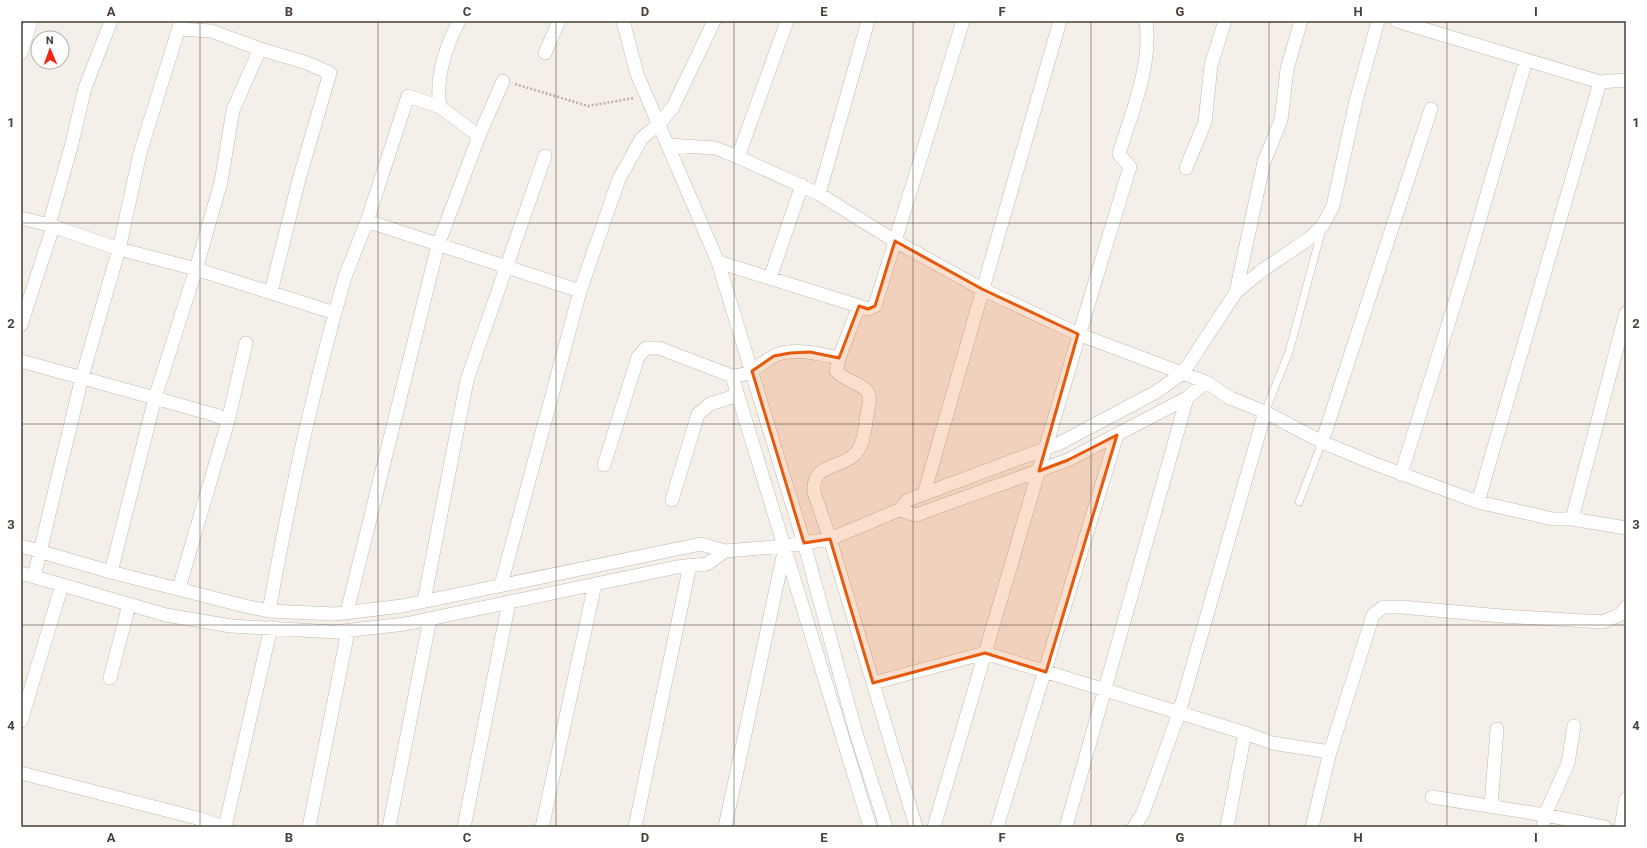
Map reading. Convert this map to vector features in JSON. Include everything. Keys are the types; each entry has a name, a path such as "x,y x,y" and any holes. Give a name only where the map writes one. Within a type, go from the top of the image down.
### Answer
{"street":[{"path":"21,53 31,21"},
{"path":"21,325 51,228 85,88 111,21"},
{"path":"440,107 438,93 439,76 450,38 459,21"},
{"path":"545,53 559,21"},
{"path":"623,21 637,74 718,262 804,543 856,733 886,827"},
{"path":"501,585 580,291 619,179 642,138 658,125 673,106 714,21"},
{"path":"738,157 787,21"},
{"path":"819,194 868,21"},
{"path":"718,262 868,309 875,306 963,21"},
{"path":"924,494 1060,21"},
{"path":"934,827 1047,448 1078,334 1130,167 1119,154 1146,63 1148,44 1146,21"},
{"path":"1186,168 1205,122 1211,65 1225,21"},
{"path":"1236,292 1264,162 1281,120 1287,69 1301,21"},
{"path":"21,546 111,572 269,610 335,614 402,606 701,544 725,551 785,546 830,539 899,510 908,500 1060,443 1156,392 1183,373 1236,292 1260,272 1310,238 1323,225 1332,206 1356,102 1378,21"},
{"path":"1397,21 1600,82 1626,80"},
{"path":"271,292 299,179 330,73 307,63 260,49 211,31 180,25 140,153 119,248 82,377 40,552 27,575 166,615 231,626 271,627 335,632 405,624 690,565 707,564 725,551"},
{"path":"111,572 155,398 196,269 221,182 233,110 260,49"},
{"path":"1401,474 1463,277 1526,60"},
{"path":"347,612 438,245 479,136 503,81"},
{"path":"1478,502 1600,82"},
{"path":"269,610 289,499 319,371 345,277 367,221 408,96 440,107 479,136"},
{"path":"1322,442 1431,109"},
{"path":"668,145 714,148 802,185 895,241 982,289 1078,334 1206,382 1230,398 1265,412 1322,442 1401,474 1478,502 1553,519 1572,519 1626,528"},
{"path":"424,601 467,380 545,156"},
{"path":"770,278 802,185"},
{"path":"21,218 119,248 196,269 335,313"},
{"path":"367,221 580,291"},
{"path":"859,306 838,358 836,371 842,378 853,382 867,391 870,397 862,440 859,449 854,456 820,472 815,476 813,483 814,492 830,539 916,827"},
{"path":"1572,519 1626,313"},
{"path":"179,588 228,421 246,342"},
{"path":"604,465 638,357 646,348 659,348 732,376 739,376 752,371 774,356 790,353 810,352 838,358"},
{"path":"21,362 82,377 215,415 228,421"},
{"path":"732,376 870,827"},
{"path":"899,510 916,515 1068,460 1187,398 1206,382"},
{"path":"672,500 698,414 710,404 738,395"},
{"path":"1066,827 1187,398"},
{"path":"1134,827 1143,813 1179,712 1265,412"},
{"path":"997,827 1046,672 1117,434"},
{"path":"725,827 785,546"},
{"path":"635,827 690,565"},
{"path":"542,827 596,584"},
{"path":"21,721 62,585"},
{"path":"464,827 509,602"},
{"path":"110,678 128,604"},
{"path":"1312,827 1330,752 1373,615 1383,607 1401,607 1501,616 1603,622 1620,614 1626,607"},
{"path":"389,827 430,619"},
{"path":"225,827 271,627"},
{"path":"308,827 348,631"},
{"path":"873,683 985,653 1179,712 1272,743 1330,752"},
{"path":"1544,821 1557,786 1565,772 1574,726"},
{"path":"1491,806 1497,729"},
{"path":"1227,827 1245,733"},
{"path":"21,773 197,818 219,827"},
{"path":"1432,797 1491,806 1544,821 1605,827"},
{"path":"1622,827 1626,799"}],"lane":[{"path":"1265,412 1288,352 1323,225"},
{"path":"1299,502 1322,442"}],"path":[{"path":"503,81 588,106 620,102 646,95"}],"highlighted area":[{"path":"895,241 982,289 1078,334 1039,471 1068,460 1117,435 1046,672 985,653 873,683 830,539 804,543 752,371 774,356 790,353 810,352 839,358 859,306 868,309 875,306"}]}
